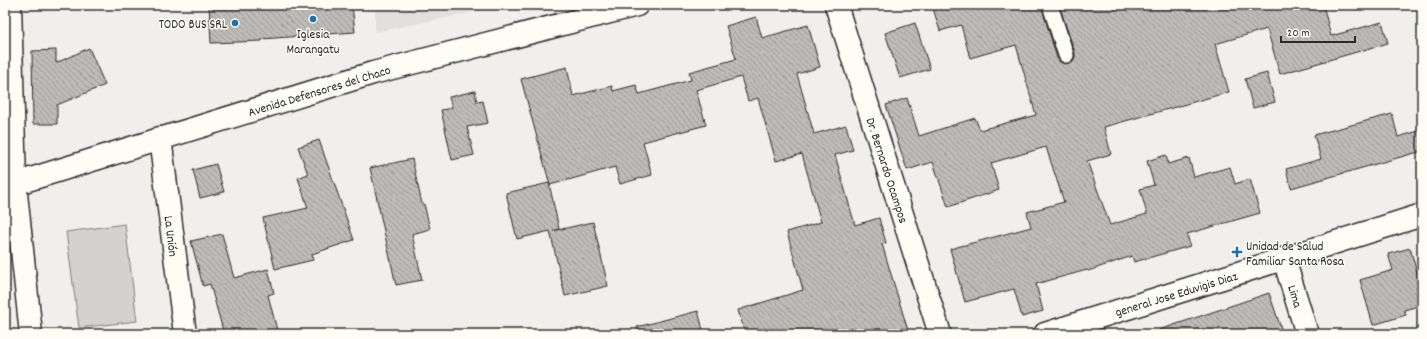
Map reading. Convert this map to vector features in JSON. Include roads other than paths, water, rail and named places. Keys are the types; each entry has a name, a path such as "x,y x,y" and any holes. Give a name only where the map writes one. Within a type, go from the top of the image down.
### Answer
{"street":[{"path":"10,5 10,185 31,334"},
{"name":"Avenida Defensores del Chaco","path":"10,185 373,72 637,5"},
{"name":"Dr. Bernardo Ocampos","path":"836,5 940,334"},
{"name":"La Unión","path":"160,138 185,334"},
{"name":"general Jose Eduvigis Diaz","path":"1045,334 1422,215"},
{"name":"Lima","path":"1284,259 1307,334"}],"lane":[{"path":"1050,5 1066,55"}],"place":[{"name":"Iglesia Marangatu","path":"313,19"},
{"name":"TODO BUS SRL","path":"235,23"},
{"name":"Unidad de Salud Familiar Santa Rosa","path":"1237,252"}]}
